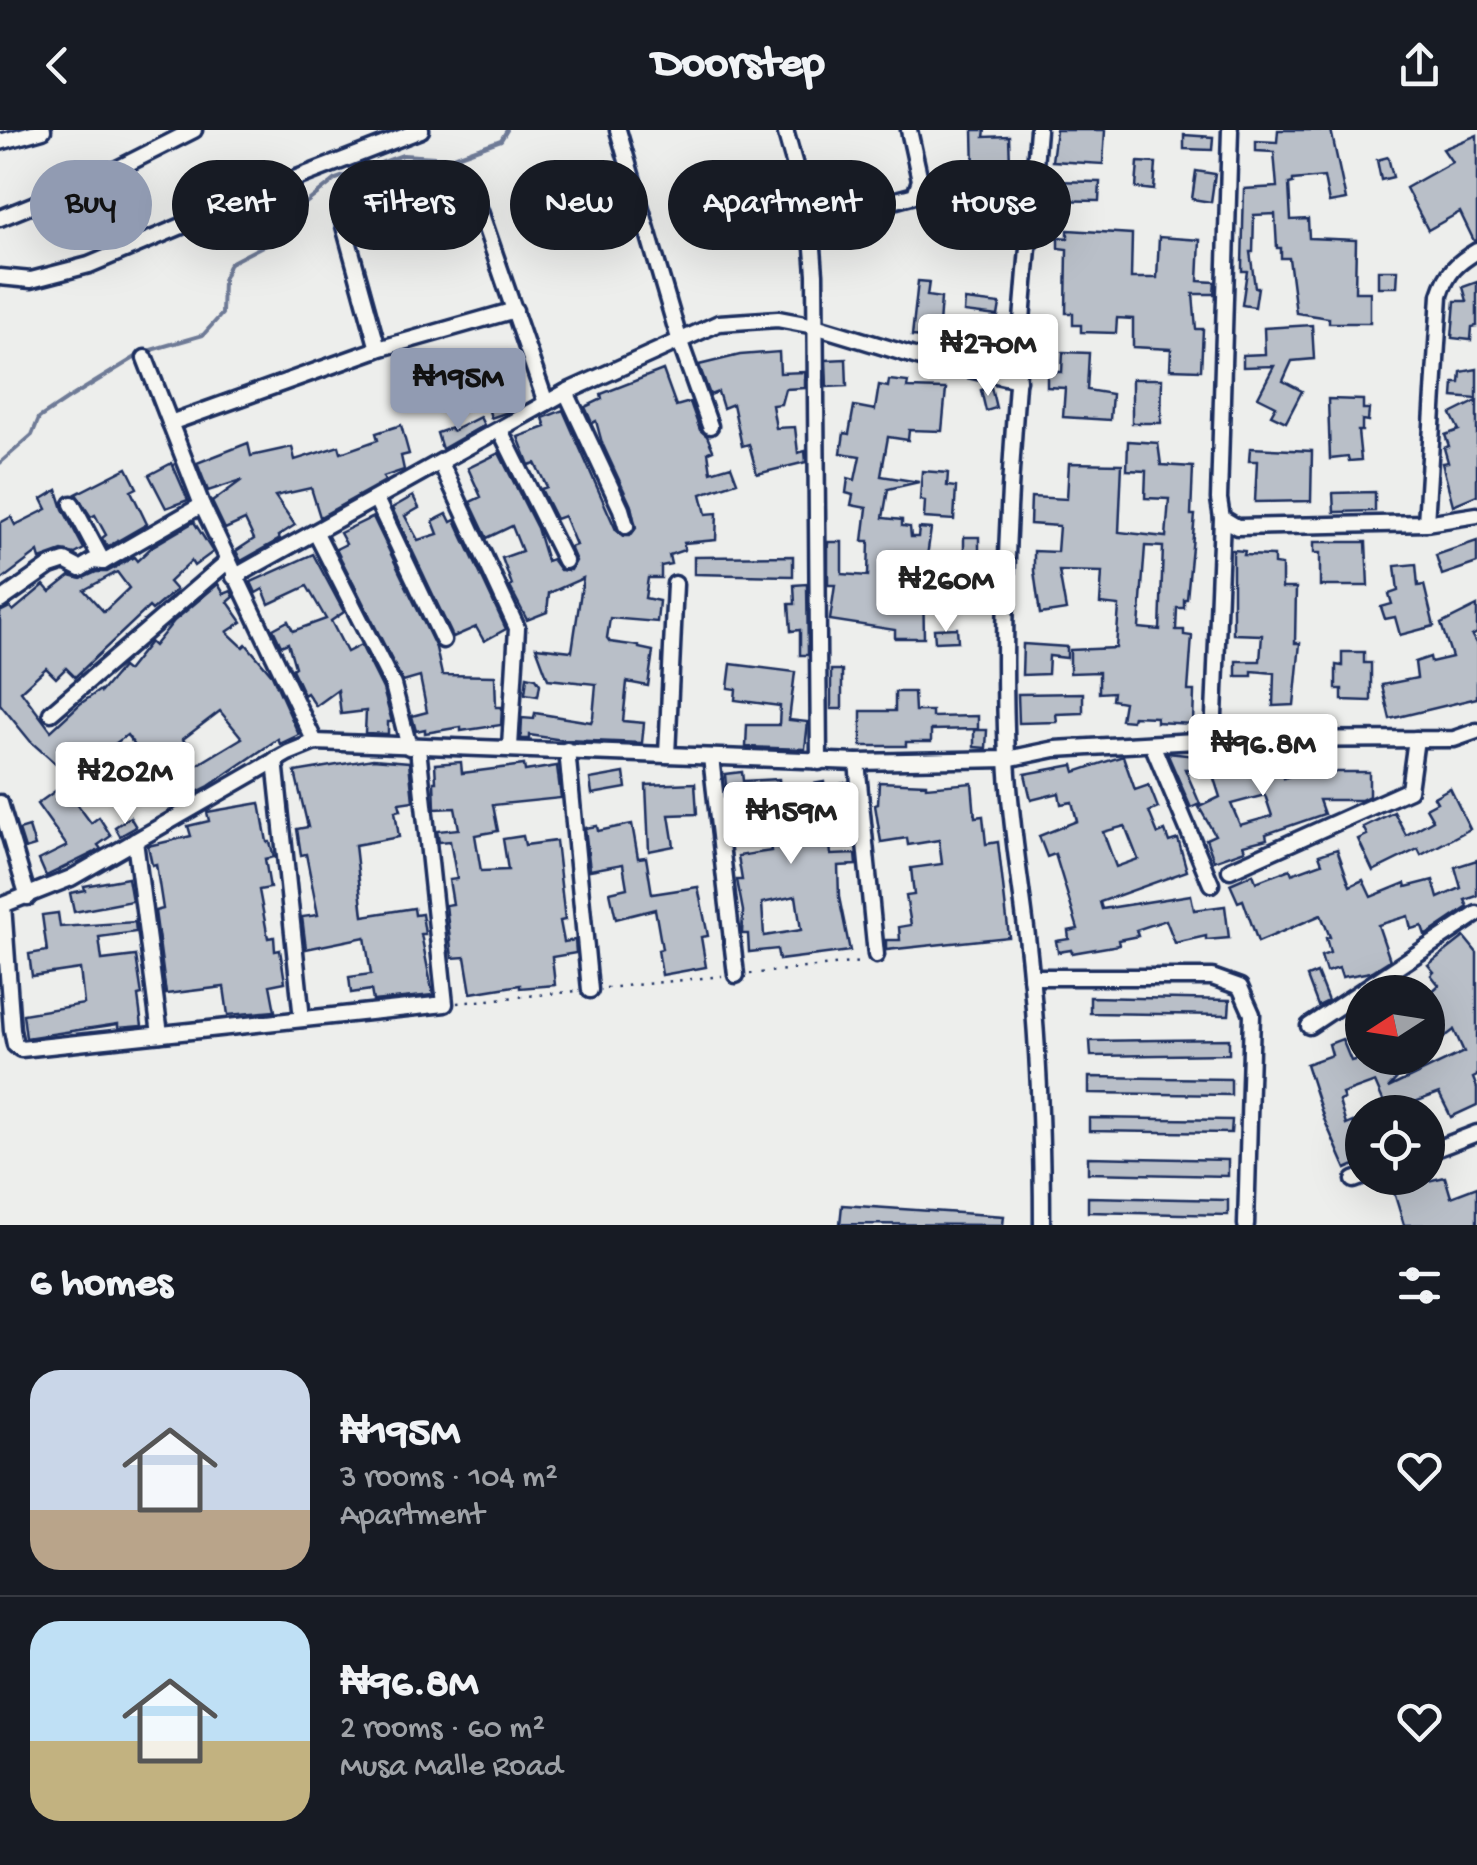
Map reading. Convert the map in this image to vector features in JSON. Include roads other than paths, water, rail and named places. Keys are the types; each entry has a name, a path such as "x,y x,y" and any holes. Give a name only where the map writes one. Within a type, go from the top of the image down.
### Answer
{"street":[{"path":"0,142 43,130"},
{"path":"0,218 97,178 194,130"},
{"path":"0,277 31,280 89,265 421,130"},
{"path":"618,130 680,342 710,426"},
{"path":"785,130 793,160"},
{"path":"896,200 915,195 920,180 909,130"},
{"path":"1038,130 1008,570 1007,759 1032,977 1042,1225"},
{"path":"1213,740 1230,130"},
{"path":"490,240 546,403"},
{"path":"351,250 378,349"},
{"path":"811,250 819,762"},
{"path":"1426,522 1440,295 1446,276 1456,263 1477,251"},
{"path":"170,423 378,349 514,310"},
{"path":"234,577 566,392 719,323 748,319 815,326 924,360 1018,380"},
{"path":"145,358 202,505 315,742"},
{"path":"566,392 626,526"},
{"path":"500,430 565,561"},
{"path":"441,464 517,628 510,748"},
{"path":"376,499 442,640"},
{"path":"72,504 103,562"},
{"path":"0,601 50,566 65,561 80,569 93,561 103,562 202,505"},
{"path":"1222,518 1237,526 1426,522 1477,515"},
{"path":"316,534 393,684 414,748 445,1004 20,1049 15,1045 2,906 71,878 275,760 315,742 414,748 510,748 857,762 1007,759 1055,749 1213,740 1454,739 1477,731"},
{"path":"51,714 228,561"},
{"path":"667,755 675,584"},
{"path":"1230,870 1409,790 1416,739"},
{"path":"1152,744 1211,884"},
{"path":"567,750 590,990"},
{"path":"710,757 736,975"},
{"path":"275,760 302,1020"},
{"path":"857,762 876,955"},
{"path":"0,803 28,897"},
{"path":"136,842 160,1034"},
{"path":"1310,1026 1477,914"},
{"path":"1032,977 1212,977 1240,987 1252,1014 1246,1225"},
{"path":"1445,1145 1477,1133"}],"waterway":[{"path":"0,463 32,435 39,418 69,398 144,352 203,335 222,314 223,280 230,263 274,240 296,211 336,179 403,155 451,158 501,140 507,130"}]}
